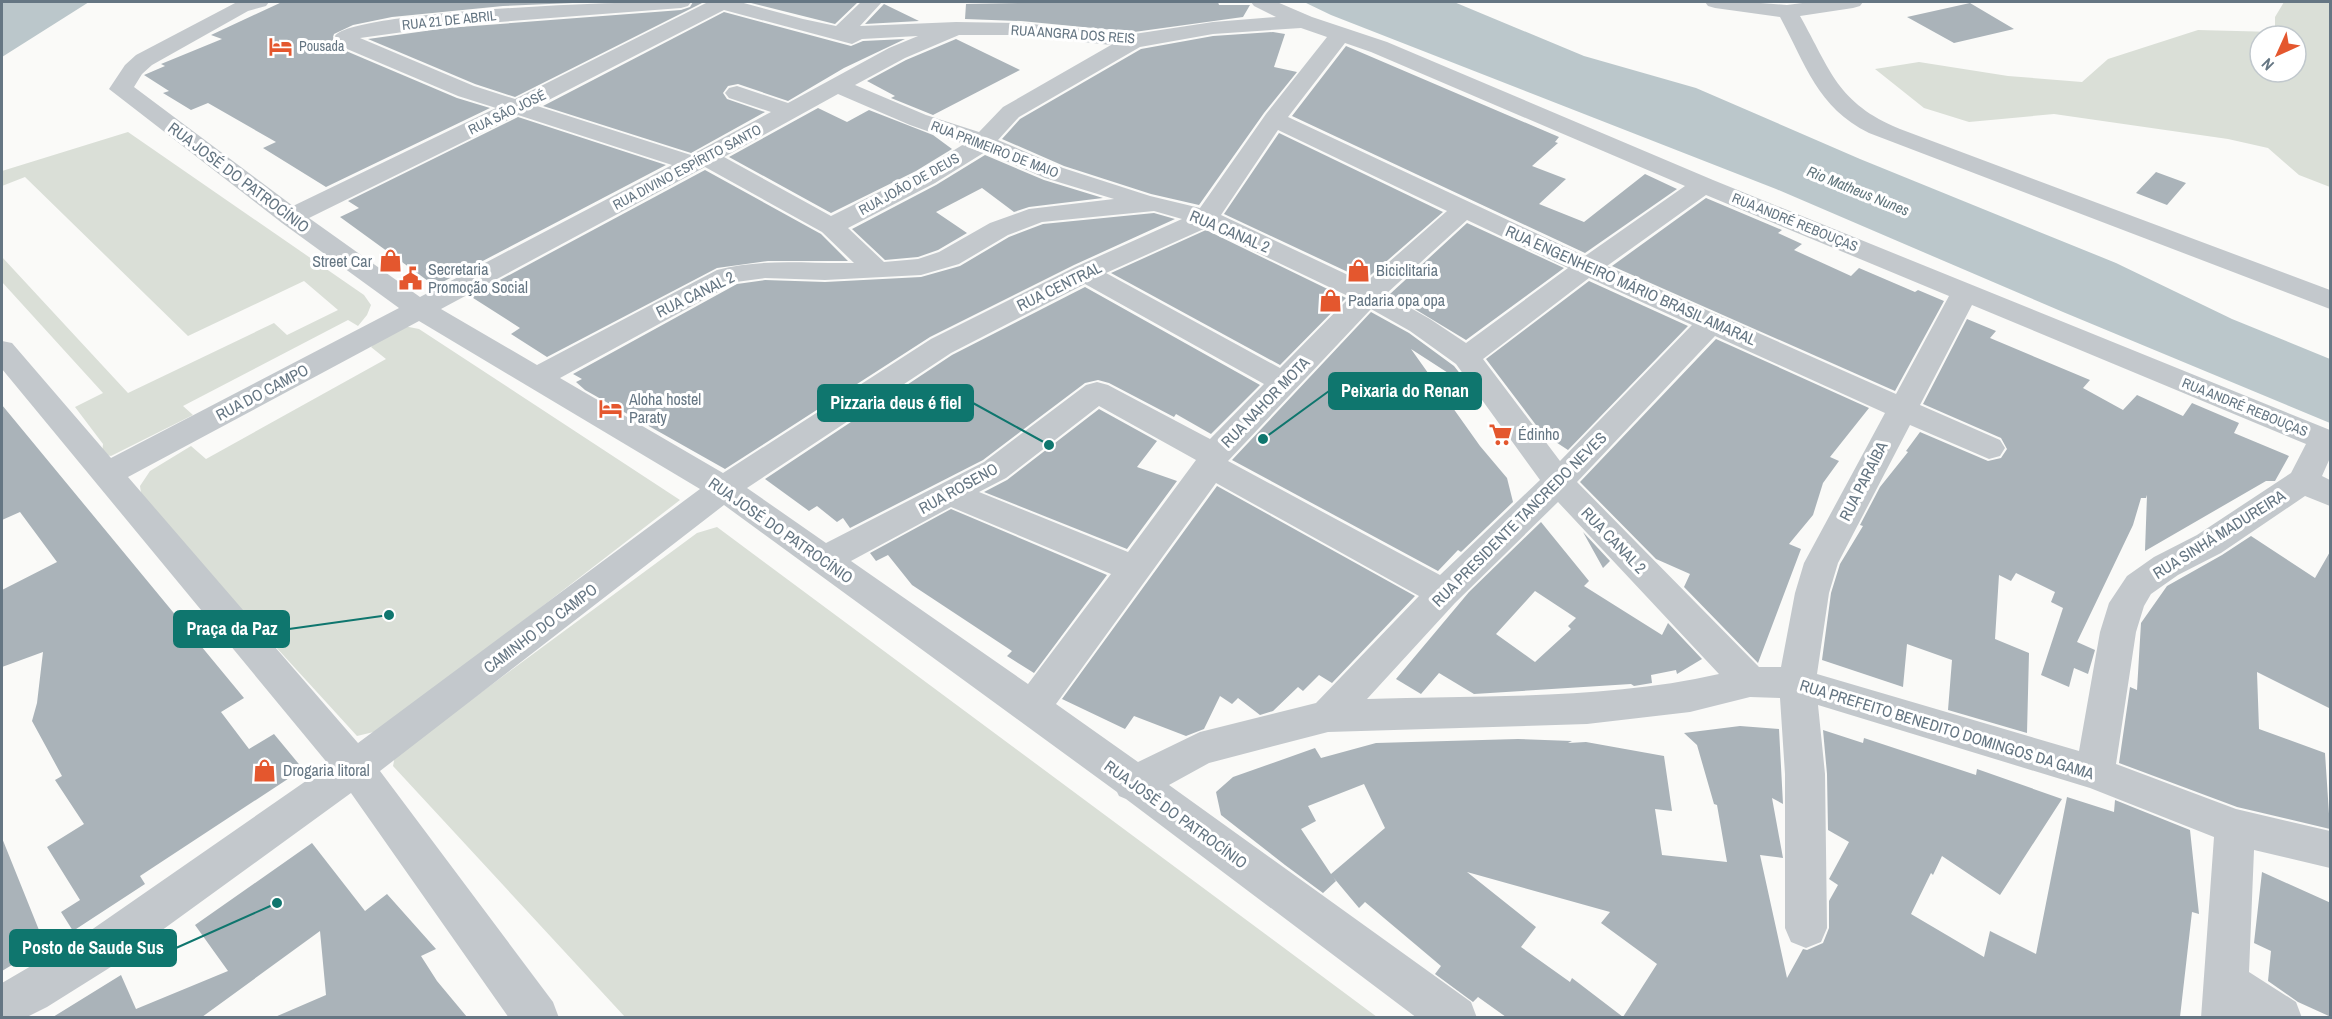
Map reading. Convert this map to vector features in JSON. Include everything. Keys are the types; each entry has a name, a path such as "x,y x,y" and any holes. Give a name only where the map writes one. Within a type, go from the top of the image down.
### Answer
{"street":[{"path":"231,9 259,2"},
{"name":"RUA 21 DE ABRIL","path":"517,107 466,91 348,41 346,36 357,30 429,22 681,2"},
{"name":"RUA ANGRA DOS REIS","path":"721,2 800,25 841,33 897,53"},
{"name":"RUA SÃO JOSÉ","path":"291,217 517,107 721,2"},
{"path":"841,33 872,2"},
{"name":"RUA ANDRÉ REBOUÇAS","path":"1261,2 1304,22 1341,33 2327,441"},
{"path":"1715,2 1755,9 1787,11 1853,2"},
{"name":"RUA JOSÉ DO PATROCÍNIO","path":"231,9 144,60 133,70 122,89 291,217 419,309 724,488 1032,707 1133,784 1455,1017"},
{"path":"1787,11 1829,87 1843,106 1878,129 2331,300"},
{"name":"RUA ANGRA DOS REIS","path":"841,33 956,28 1064,32 1134,41 1213,28 1304,22"},
{"name":"RUA DIVINO ESPÍRITO SANTO","path":"419,309 897,53 956,28"},
{"path":"1206,218 1274,119 1341,33"},
{"name":"RUA JOÃO DE DEUS","path":"831,226 926,178 983,142 1011,112 1038,94 1134,41"},
{"name":"RUA PRIMEIRO DE MAIO","path":"838,86 918,120 983,142 1054,173 1155,203"},
{"path":"736,93 790,111"},
{"path":"517,107 699,161 831,226 877,271"},
{"name":"RUA ENGENHEIRO MÁRIO BRASIL AMARAL","path":"1274,119 1587,267 1902,406 1989,448"},
{"path":"1466,357 1587,267 1704,185"},
{"name":"RUA CANAL 2","path":"537,378 727,276 765,270 825,272 921,267 949,258 999,229 1038,215 1155,203 1206,218 1368,295 1420,325 1466,357 1558,482 1750,682"},
{"name":"RUA NAHOR MOTA","path":"1032,707 1212,461 1283,382 1368,295 1464,209"},
{"name":"RUA CENTRAL","path":"724,488 941,346 1084,273 1206,218"},
{"path":"1084,273 1283,382"},
{"name":"RUA PARAÍBA","path":"1806,928 1805,774 1797,682 1812,593 1821,563 1902,406 1965,292"},
{"name":"RUA DO CAMPO","path":"106,475 419,309"},
{"name":"RUA PRESIDENTE TANCREDO NEVES","path":"1328,716 1443,593 1558,482 1711,323"},
{"path":"2,350 355,768 537,1017"},
{"name":"RUA ROSENO","path":"823,560 996,470 1097,392 1212,461"},
{"name":"RUA SINHÁ MADUREIRA","path":"2095,773 2118,632 2127,603 2139,585 2166,566 2317,488 2327,441"},
{"path":"1212,461 1443,593"},
{"name":"CAMINHO DO CAMPO","path":"23,1005 355,768 724,488"},
{"path":"951,494 1134,569"},
{"name":"RUA PREFEITO BENEDITO DOMINGOS DA GAMA","path":"1133,784 1200,749 1328,716 1587,708 1690,696 1750,682 1797,682 2095,773 2235,827 2331,849"},
{"path":"2235,827 2225,1001 2280,1017"}],"shaded area":[{"path":"2284,2 2330,2 2330,187 2299,175 2268,148 2228,139 2054,114 1969,122 1924,108 1875,69 1919,62 2008,76 2082,82 2108,59 2198,30 2248,31 2248,84 2308,84 2308,24 2275,24 2275,17"},
{"path":"128,132 364,295 371,305 367,315 358,326 348,320 183,406 193,415 111,456 102,454 103,444 75,407 103,393 2,282 2,257 128,393 274,323 287,335 338,310 304,281 188,336 25,177 2,186 2,171"},
{"path":"404,326 419,329 680,500 382,730 357,736 142,500 140,486 150,471 191,446 206,459 386,359 371,347 383,335"},
{"path":"717,527 1377,1017 625,1017 393,766 395,756 697,533"}],"water":[{"path":"2,2 89,2 2,57"},
{"name":"Rio Matheus Nunes","path":"1304,2 1454,2 1584,56 1696,88 1860,159 2116,263 2232,319 2330,359 2330,423 1776,189 1331,15"}],"building":[{"path":"282,2 596,2 503,6 392,17 353,25 334,34 333,37 339,48 457,98 490,108 326,187 263,148 276,142 208,103 191,110 163,93 169,91 144,75 165,66 161,64 222,39 211,35"},
{"path":"693,2 704,2 515,97 475,84 368,39 447,28 681,10 690,7"},
{"path":"747,2 858,2 835,24"},
{"path":"1218,2 1219,5 1250,5 1243,17 1134,32 1021,21 965,19 966,4"},
{"path":"1970,3 2014,29 1954,43 1907,17"},
{"path":"884,4 919,21 865,24"},
{"path":"724,12 851,46 863,41 905,39 844,68 788,101 738,84 728,86 723,93 727,99 765,112 691,153 543,106"},
{"path":"1273,32 1285,34 1274,67 1297,72 1264,113 1199,205 1151,194 1064,166 1002,139 1020,119 1141,49 1213,36"},
{"path":"956,39 1020,70 933,115 891,98 895,96 867,81 906,60"},
{"path":"1346,46 1559,137 1555,142 1558,143 1532,166 1566,179 1539,204 1584,222 1645,174 1677,189 1585,253 1292,116"},
{"path":"818,108 847,122 869,110 933,135 952,149 916,171 831,213 729,157"},
{"path":"518,117 666,165 435,286 340,217 359,208 348,201"},
{"path":"1279,133 1443,212 1365,280 1224,214"},
{"path":"985,155 1044,180 1103,198 1029,207 1014,212 982,188 936,212 967,233 938,250 918,257 885,260 852,229 936,185"},
{"path":"705,170 821,234 848,261 768,261 717,268 547,357 511,334 520,328 470,296"},
{"path":"2156,172 2186,183 2167,205 2136,193"},
{"path":"1706,198 1782,230 1778,233 1802,244 1794,250 1851,276 1859,268 1915,292 1918,290 1944,301 1895,391 1612,266"},
{"path":"1154,213 1175,219 1074,265 930,337 725,469 585,390 576,382 582,379 573,374 737,284 765,280 825,282 921,277 960,266 1009,237 1043,224"},
{"path":"1467,223 1564,268 1466,340 1390,294"},
{"path":"1206,230 1346,298 1280,365 1111,273"},
{"path":"1589,281 1688,326 1568,450 1542,433 1486,359"},
{"path":"1085,287 1260,385 1211,434 1176,414 1174,417 1109,383 1098,380 1085,383 983,460 850,528 843,518 837,522 817,506 809,511 765,479 952,355"},
{"path":"1371,312 1409,333 1454,366 1462,376 1459,380 1411,349 1480,446 1507,478 1513,502 1461,552 1458,550 1438,571 1232,460"},
{"path":"1967,319 1996,331 1990,338 2090,380 2083,388 2123,410 2137,395 2183,416 2192,403 2239,423 2234,433 2289,456 2275,481 2266,481 2145,551 2147,495 2146,498 2141,498 2133,525 2077,642 2095,650 2088,674 2074,668 2069,687 2041,675 2063,608 2051,602 2055,592 2016,573 2011,581 1999,575 1995,639 2029,653 2027,733 1948,710 1952,660 1907,644 1903,687 1822,660 1831,593 1840,564 1863,526 1860,525 1880,487 1908,452 1906,451 1920,432 1988,461 2001,458 2007,449 2001,438 1923,404"},
{"path":"1716,339 1869,408 1830,457 1839,461 1823,483 1813,515 1789,544 1801,549 1758,663 1684,587 1690,574 1656,559 1580,482"},
{"path":"2,405 244,698 221,712 249,749 274,734 303,769 140,876 145,884 73,931 61,912 80,900 47,847 84,824 55,780 62,776 32,721 37,703 43,652 2,667 2,590 57,562 20,512 2,520"},
{"path":"1099,409 1157,441 1137,467 1177,481 1127,549 984,492 1007,480"},
{"path":"1217,486 1415,596 1332,683 1319,675 1303,691 1298,687 1273,711 1260,715 1238,698 1232,704 1220,696 1204,729 1186,736 1134,716 1125,729 1062,699"},
{"path":"951,509 1107,575 1034,673 1007,656 1012,651 912,585 888,555 876,561 870,553"},
{"path":"1541,522 1589,581 1584,586 1662,635 1668,623 1702,659 1677,674 1676,670 1651,675 1652,683 1634,686 1631,684 1474,694 1439,673 1421,694 1396,679 1469,592","holes":["1535,591 1576,618 1568,626 1571,629 1535,662 1496,634"]},
{"path":"1583,532 1610,561 1603,568"},
{"path":"2251,536 2315,578 2331,550 2331,709 2257,672 2259,729 2325,753 2330,829 2237,807 2119,763 2130,687 2137,690 2141,623 2167,586"},
{"path":"1740,726 1779,729 1783,804 1772,798 1783,858 1760,855 1787,978 1803,949 1807,950 1823,943 1829,928 1829,901 1838,885 1829,879 1849,842 1828,830 1823,730 1863,743 1864,738 1976,775 1977,769 2062,799 2000,895 1942,856 1933,875 1931,873 1911,914 1984,957 1990,931 2036,954 2067,797 2114,812 2115,800 2190,830 2199,914 2192,912 2180,1017 1623,1017 1506,1017 1478,997 1473,1002 1435,974 1441,966 1365,902 1359,908 1333,877 1336,881 1323,893 1285,865 1221,815 1216,792 1233,777 1315,748 1321,758 1376,743 1518,739 1586,742 1664,756 1672,811 1655,809 1662,855 1727,862 1717,805 1714,804 1697,745 1684,733","holes":["1364,784 1385,828 1331,874 1301,829 1316,821 1308,806","1467,872 1610,912 1601,923 1657,964 1623,1017 1572,978 1570,982 1521,947 1536,927"]},
{"path":"2,838 45,945 2,971"},
{"path":"312,843 365,911 387,894 436,949 421,956 437,981 467,1017 275,1017 326,995 320,931 202,1017 53,1017 121,975 136,1009 228,971 195,925"},
{"path":"2262,872 2331,903 2331,1017 2298,1002 2268,981 2271,951 2254,943"}],"place":[{"name":"Pousada","path":"281,46"},
{"name":"Street Car","path":"390,261"},
{"name":"Biciclitaria","path":"1358,270"},
{"name":"Secretaria Promoção Social","path":"410,278"},
{"name":"Padaria opa opa","path":"1330,300"},
{"name":"Aloha hostel Paraty","path":"611,408"},
{"name":"Édinho","path":"1500,434"},
{"name":"Peixaria do Renan","path":"1263,439"},
{"name":"Pizzaria deus é fiel","path":"1049,445"},
{"name":"Praça da Paz","path":"389,615"},
{"name":"Drogaria litoral","path":"265,770"},
{"name":"Posto de Saude Sus","path":"277,903"}]}
